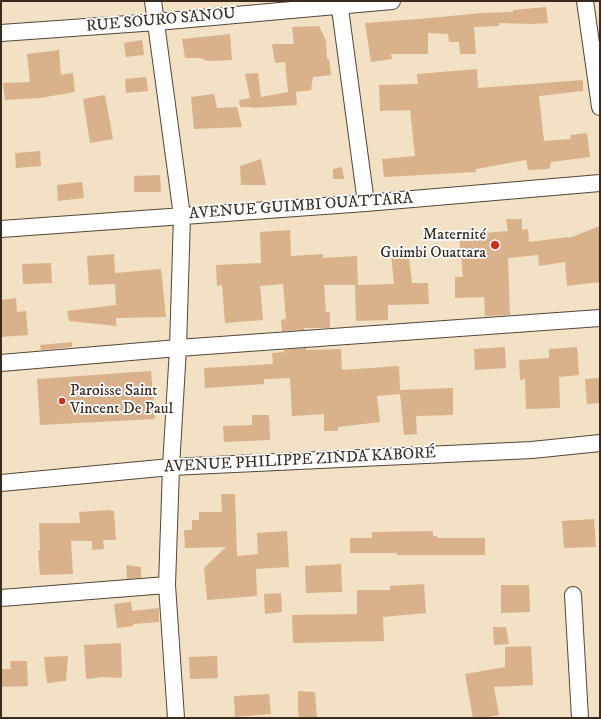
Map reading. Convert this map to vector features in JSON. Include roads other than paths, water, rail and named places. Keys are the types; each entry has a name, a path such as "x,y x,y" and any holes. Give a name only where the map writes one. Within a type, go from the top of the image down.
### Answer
{"street":[{"path":"153,1 182,216 178,348 171,467 168,585 176,718"},
{"name":"RUE SOURO SANOU","path":"1,33 157,22 340,4 392,1"},
{"path":"585,1 600,107"},
{"path":"340,4 366,203"},
{"name":"AVENUE GUIMBI OUATTARA","path":"1,229 366,203 600,182"},
{"path":"1,363 178,348 600,318"},
{"name":"AVENUE PHILIPPE ZINDA KABORÉ","path":"1,483 171,467 532,450 600,443"},
{"path":"1,598 168,585"},
{"path":"573,595 580,718"}],"place":[{"name":"Maternité Guimbi Ouattara","path":"495,245"},
{"name":"Paroisse Saint Vincent De Paul","path":"62,401"}]}
